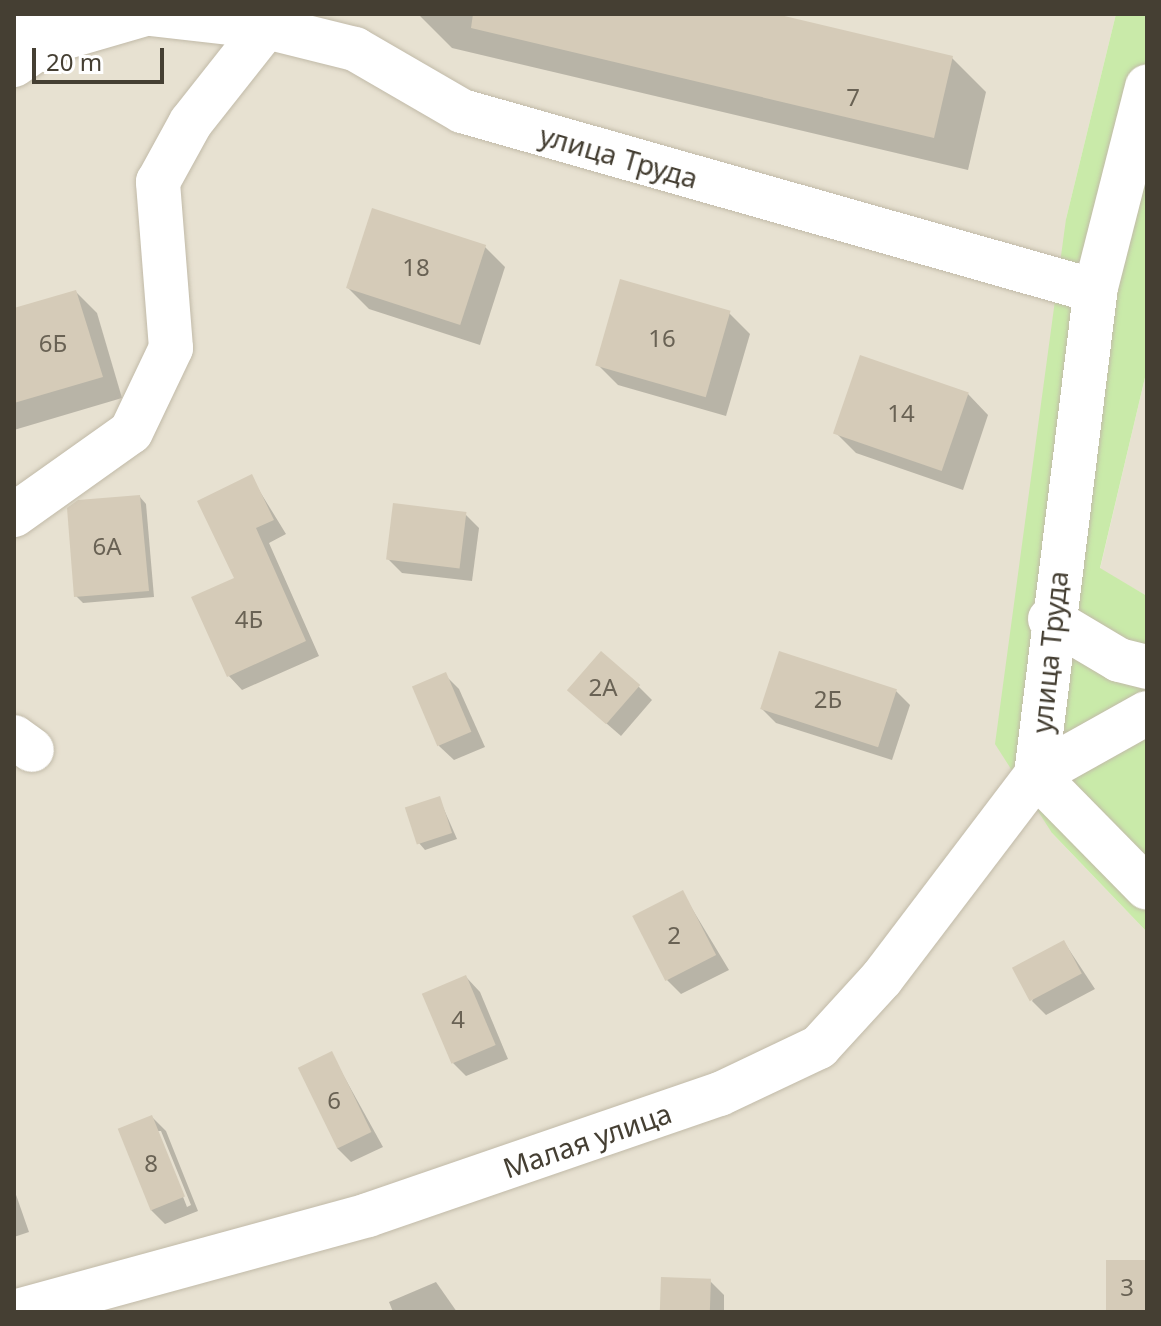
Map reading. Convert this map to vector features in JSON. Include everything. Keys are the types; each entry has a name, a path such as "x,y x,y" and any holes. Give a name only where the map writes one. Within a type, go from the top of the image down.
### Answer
{"street":[{"path":"14,16 46,14"},
{"path":"14,65 46,43 147,14"},
{"name":"улица Труда","path":"147,14 266,27 355,49 462,111 1095,291"},
{"path":"14,515 131,432 171,348 158,182 191,122 266,27"},
{"name":"улица Труда","path":"1036,775 1050,619 1095,291 1147,87"},
{"path":"1050,619 1119,660 1147,667"},
{"path":"1147,713 1036,775 1147,888"},
{"name":"Малая улица","path":"14,1312 368,1215 720,1094 819,1047 882,978 1036,775"}],"shaded area":[{"path":"14,14 1116,14 1066,219 1052,833 1147,932 1147,1312 14,1312"},
{"path":"1147,369 1147,596 1100,569"}],"green space":[{"path":"1116,14 1147,14 1147,369 1100,568 1147,596 1147,932 1052,833 995,744 1066,219"}],"building":[{"path":"473,14 776,14 953,56 934,138 471,28"},
{"path":"372,208 486,245 460,325 346,288"},
{"path":"620,279 731,311 706,397 595,366"},
{"path":"76,290 103,377 14,403 14,308"},
{"path":"860,355 969,392 942,471 833,433"},
{"path":"252,474 274,520 256,528 306,641 227,677 191,597 234,578 197,501"},
{"path":"140,495 149,591 74,597 67,508 78,500"},
{"path":"393,503 466,512 460,569 386,560"},
{"path":"601,651 640,685 606,724 567,690"},
{"path":"779,651 897,689 878,747 760,709"},
{"path":"446,672 471,732 437,746 412,686"},
{"path":"440,796 452,833 417,845 405,807"},
{"path":"683,890 716,955 665,981 632,916"},
{"path":"1064,940 1082,974 1030,1001 1012,968"},
{"path":"466,975 496,1045 452,1064 422,994"},
{"path":"332,1051 371,1132 337,1149 298,1068"},
{"path":"152,1115 185,1197 151,1210 118,1129"},
{"path":"1106,1260 1147,1260 1147,1312 1106,1312"},
{"path":"661,1277 711,1279 710,1312 660,1312"}]}
